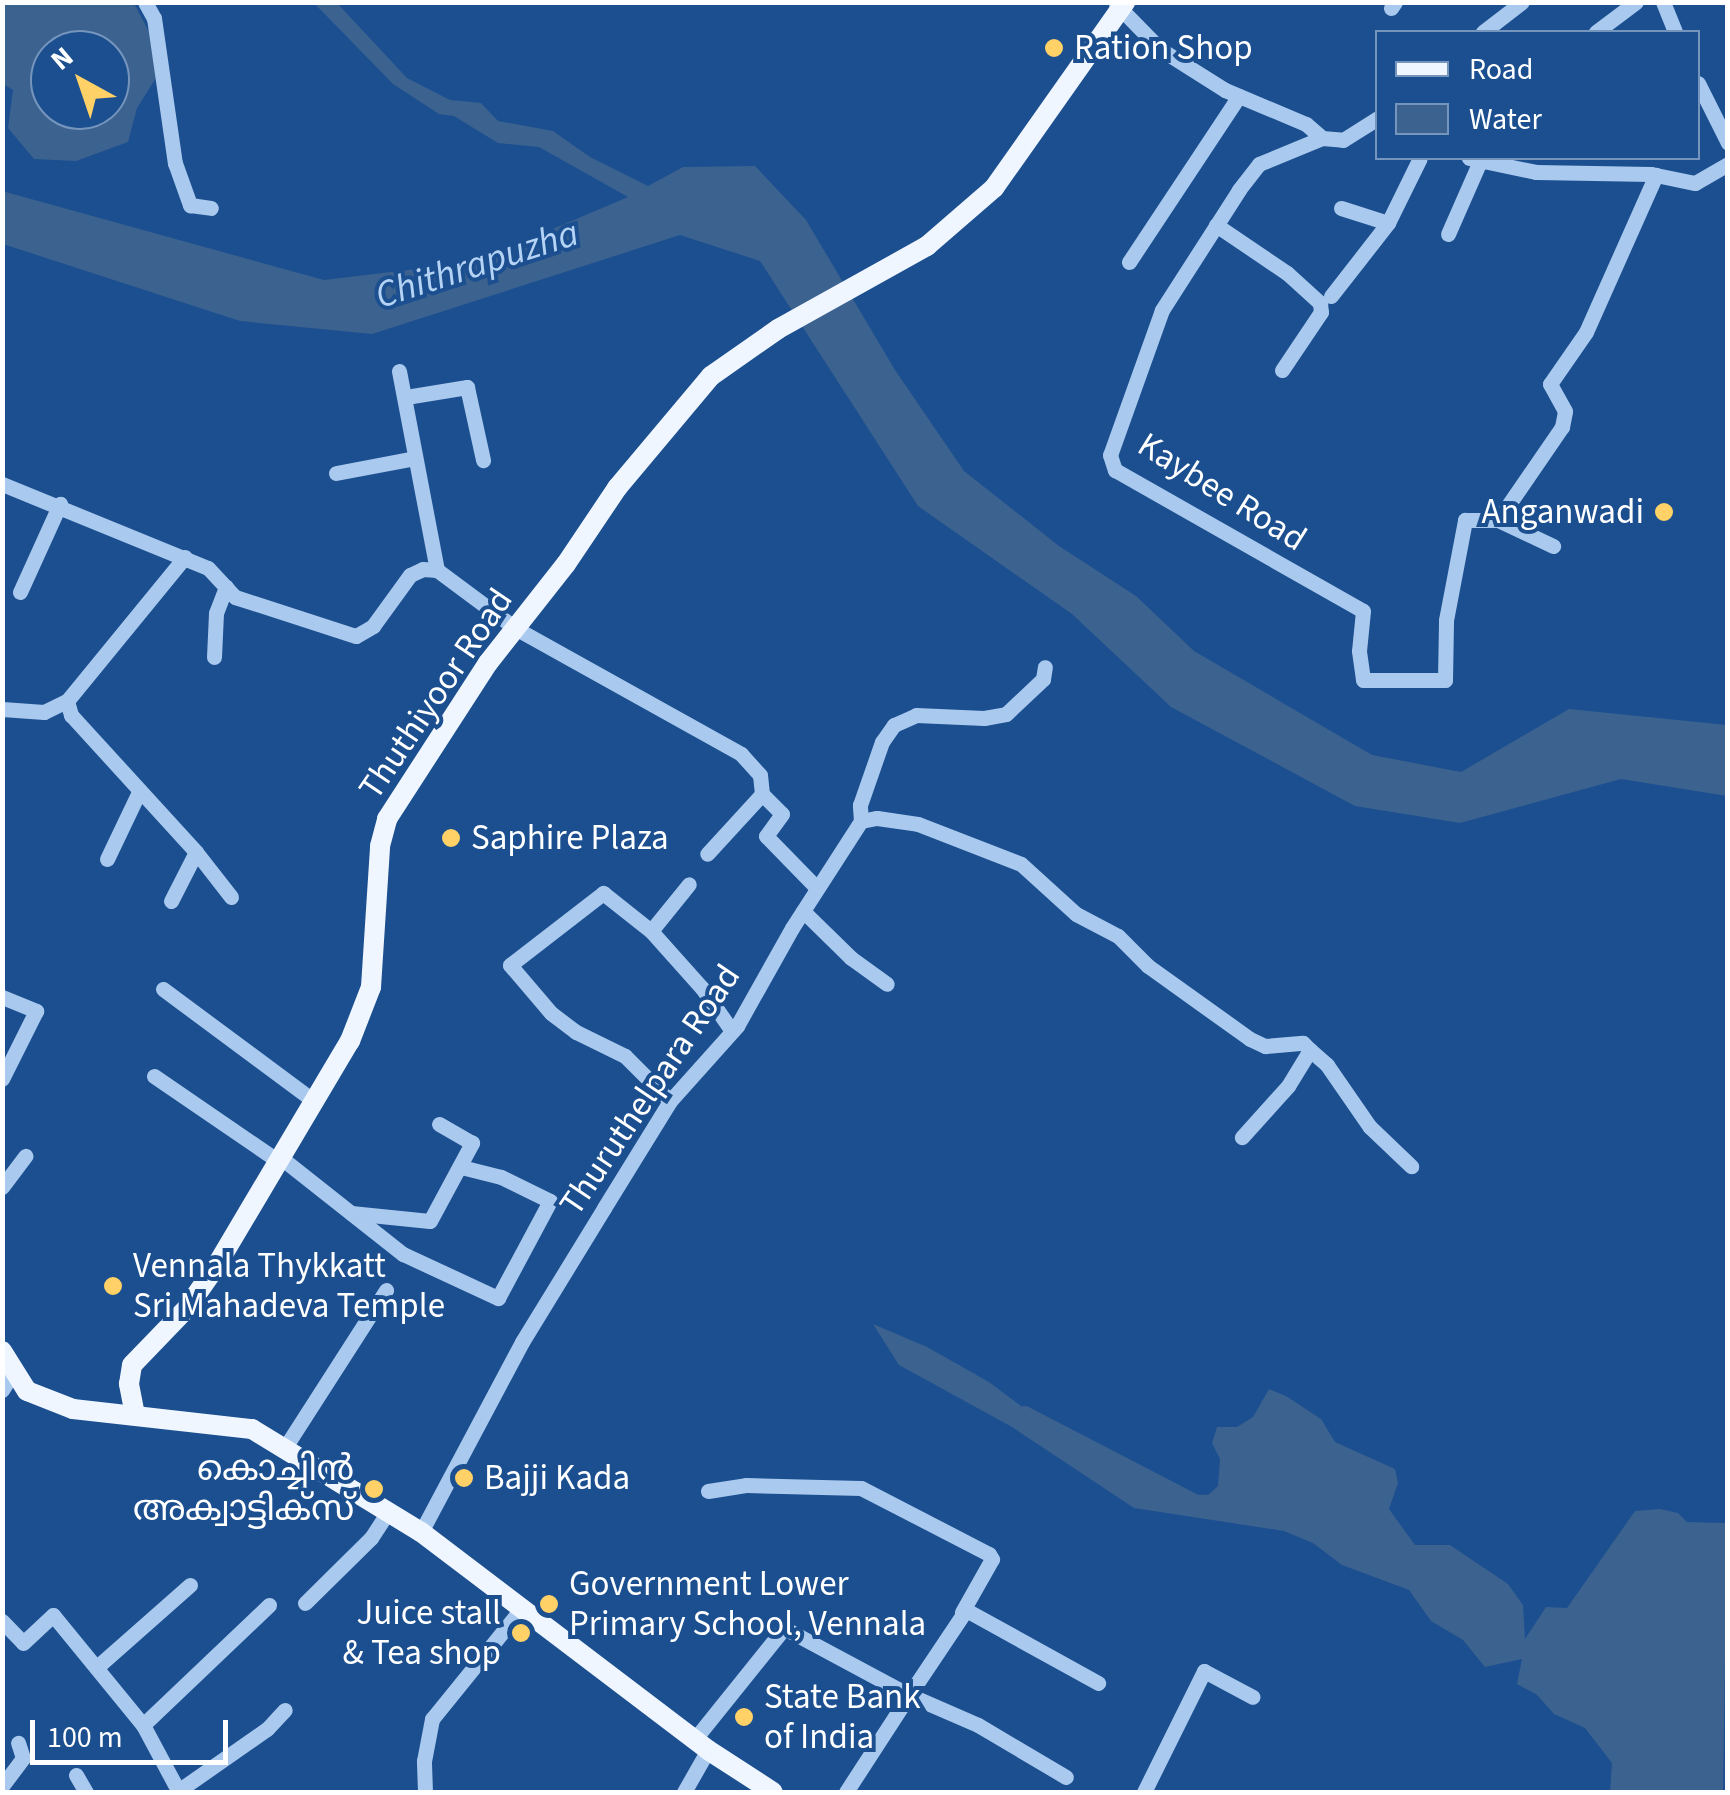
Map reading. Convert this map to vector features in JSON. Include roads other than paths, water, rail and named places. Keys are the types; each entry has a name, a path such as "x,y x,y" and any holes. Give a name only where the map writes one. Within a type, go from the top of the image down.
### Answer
{"main road":[{"name":"Thuthiyoor Road","path":"134,1415 129,1384 132,1365 187,1308 350,1041 371,987 380,846 387,819 488,662 617,488 711,376 778,329 927,246 994,188 1120,5"},
{"path":"2,1351 27,1391 73,1409 252,1429 421,1532 701,1745 773,1792"}],"street":[{"path":"145,2 154,18 174,163 190,205 211,208"},
{"path":"1599,30 1636,2"},
{"path":"1663,2 1674,30"},
{"path":"1485,30 1521,3"},
{"path":"1120,5 1160,49 1239,96 1306,124 1322,138"},
{"path":"1700,87 1728,143"},
{"path":"1129,262 1239,96"},
{"name":"Kaybee Road","path":"1375,122 1343,140 1322,138 1258,164 1162,310 1110,454 1115,470 1363,611 1359,651 1363,680 1445,680 1446,620 1465,520 1498,520"},
{"path":"1331,296 1388,223 1419,160"},
{"path":"1448,234 1474,160"},
{"path":"1480,160 1576,175 1656,174 1695,182 1728,164"},
{"path":"1553,546 1498,520 1562,427 1565,412 1550,384 1586,332 1656,174"},
{"path":"1342,208 1388,223"},
{"path":"1216,226 1288,274 1320,303 1322,312 1282,370"},
{"path":"399,371 436,570"},
{"path":"406,397 466,388 483,460"},
{"path":"336,473 415,458"},
{"path":"2,484 60,504 208,568 235,596 356,636 374,626 410,575 422,569 436,570 515,628 740,754 760,775 762,794 782,814 766,836 817,888"},
{"path":"20,592 60,504"},
{"path":"2,710 44,712 67,701 185,557"},
{"path":"214,657 216,613 226,588"},
{"path":"1045,667 1043,679 1006,714 984,718 916,715 894,725 882,742 860,806 861,821 876,818 918,824 1020,864 1076,914 1118,936 1148,966 1250,1039 1265,1046 1292,1042 1310,1050 1327,1066 1370,1127 1411,1166"},
{"path":"67,701 71,714 232,896"},
{"path":"106,859 139,792"},
{"path":"707,854 762,794"},
{"name":"Thuruthelpara Road","path":"421,1532 522,1342 670,1101 732,1031 802,911 861,821"},
{"path":"171,901 196,852"},
{"path":"650,932 690,884"},
{"path":"670,1101 624,1056 576,1032 552,1013 510,964 604,893 650,932 702,988 732,1031"},
{"path":"802,911 851,958 887,984"},
{"path":"162,989 314,1100"},
{"path":"2,997 36,1011 2,1078"},
{"path":"1242,1137 1288,1086 1310,1050"},
{"path":"154,1076 279,1159 426,1268 498,1298 550,1201 501,1178 461,1167"},
{"path":"347,1213 430,1221 472,1143 438,1124"},
{"path":"2,1186 26,1156"},
{"path":"386,1242 395,1218"},
{"path":"284,1449 386,1290"},
{"path":"2,1390 14,1371"},
{"path":"708,1490 746,1485 861,1488 992,1558 962,1612 846,1792"},
{"path":"305,1602 370,1538 388,1512"},
{"path":"97,1667 190,1585"},
{"path":"143,1726 270,1605"},
{"path":"425,1792 424,1762 432,1718 521,1609"},
{"path":"962,1612 978,1615 1098,1683"},
{"path":"4,1626 23,1643 53,1615 143,1726 179,1792 268,1729 285,1710"},
{"path":"684,1792 701,1745 784,1628 909,1695 978,1725 1066,1777"},
{"path":"1144,1792 1204,1672 1253,1697"},
{"path":"2,1786 23,1758 18,1744"},
{"path":"76,1775 86,1792"}],"water":[{"path":"3,3 134,3 149,32 156,78 137,108 128,142 76,161 34,159 8,128 13,90 3,84"},
{"name":"Chithrapuzha","path":"314,3 337,3 407,78 450,100 481,103 498,121 553,131 590,157 648,186 683,167 755,166 806,220 895,370 964,471 1059,546 1136,596 1194,651 1372,755 1461,772 1569,709 1727,725 1727,796 1621,779 1460,823 1355,806 1171,707 1072,614 918,506 760,261 680,235 372,334 240,321 3,244 2,191 324,280 475,262 628,197 539,147 498,143 454,116 439,114 393,84"},
{"path":"873,1324 927,1347 989,1382 1045,1424 1195,1508 1205,1506 1208,1495 1218,1486 1220,1459 1212,1443 1217,1427 1237,1427 1253,1417 1269,1389 1286,1396 1321,1419 1335,1442 1395,1469 1398,1483 1389,1509 1415,1545 1450,1545 1508,1584 1523,1605 1525,1639 1546,1607 1567,1608 1635,1511 1660,1509 1678,1513 1687,1522 1727,1523 1723,1792 1610,1792 1612,1763 1585,1728 1554,1714 1537,1695 1517,1684 1522,1659 1485,1667 1463,1640 1431,1621 1409,1590 1342,1565 1313,1543 1284,1531 1134,1508 1012,1427 899,1365"}],"waterway":[{"path":"1025,1413 1197,1502 1222,1501"}],"place":[{"name":"Ration Shop","path":"1054,48"},
{"name":"Anganwadi","path":"1664,512"},
{"name":"Saphire Plaza","path":"451,838"},
{"name":"Vennala Thykkatt Sri Mahadeva Temple","path":"113,1286"},
{"name":"Bajji Kada","path":"464,1478"},
{"name":"കൊച്ചിൻ അക്വാട്ടിക്സ്","path":"374,1489"},
{"name":"Government Lower Primary School, Vennala","path":"549,1604"},
{"name":"Juice stall & Tea shop","path":"521,1633"},
{"name":"State Bank of India","path":"744,1717"}]}
